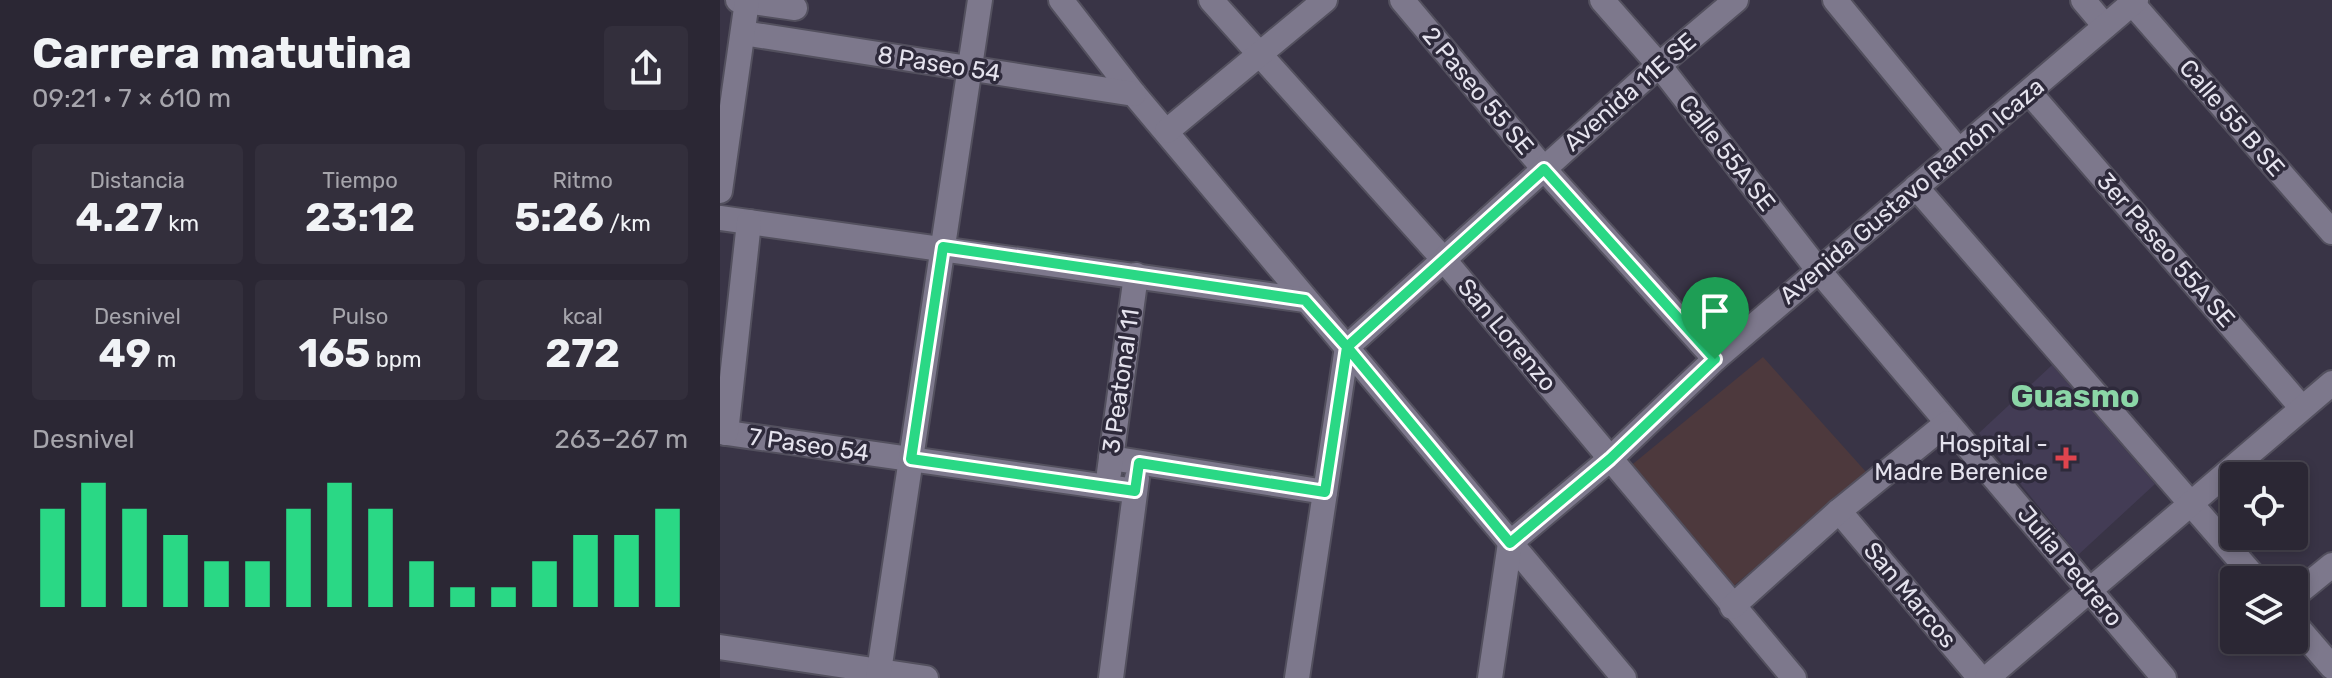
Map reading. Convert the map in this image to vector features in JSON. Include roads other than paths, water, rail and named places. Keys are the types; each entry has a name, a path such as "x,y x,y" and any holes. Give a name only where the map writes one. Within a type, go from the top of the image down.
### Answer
{"street":[{"path":"879,674 980,0"},
{"path":"1061,0 1134,94 1305,300 1624,678"},
{"name":"San Lorenzo","path":"1211,0 1263,54 1445,261 1794,678"},
{"path":"1167,131 1325,0"},
{"name":"2 Paseo 55 SE","path":"1402,0 1544,169 1715,359"},
{"name":"Calle 55A SE","path":"1602,0 1659,65 1819,271"},
{"name":"Avenida 11E SE","path":"1347,347 1659,65 1736,0"},
{"path":"1835,0 1959,151"},
{"path":"2083,0 2105,26"},
{"path":"720,191 743,33 743,1 795,4 790,40"},
{"name":"Avenida Gustavo Ramón Icaza","path":"1510,543 1610,459 1715,359 2134,2"},
{"name":"Calle 55 B SE","path":"2134,2 2332,232"},
{"name":"8 Paseo 54","path":"743,33 1134,94"},
{"name":"3er Paseo 55A SE","path":"2029,92 2302,408"},
{"path":"1916,187 2245,566"},
{"path":"720,218 1305,300"},
{"path":"724,422 749,222"},
{"name":"Julia Pedrero","path":"1819,271 2164,678"},
{"name":"3 Peatonal 11","path":"1107,487 1136,275"},
{"path":"1297,678 1347,347"},
{"path":"1987,678 2332,383"},
{"name":"7 Paseo 54","path":"724,422 911,459 1135,491"},
{"path":"1732,607 1839,511 1947,423"},
{"path":"1111,458 1325,492"},
{"name":"3 Peatonal 11","path":"1111,678 1139,463"},
{"name":"San Marcos","path":"1839,511 1980,678"},
{"path":"1490,678 1510,543"},
{"path":"2308,585 2332,565"},
{"path":"2308,639 2332,667"},
{"path":"720,647 879,674 926,678"}],"place":[{"name":"Hospital - Madre Berenice","path":"2066,458"}],"district":[{"name":"Guasmo","path":"2075,396"}]}
